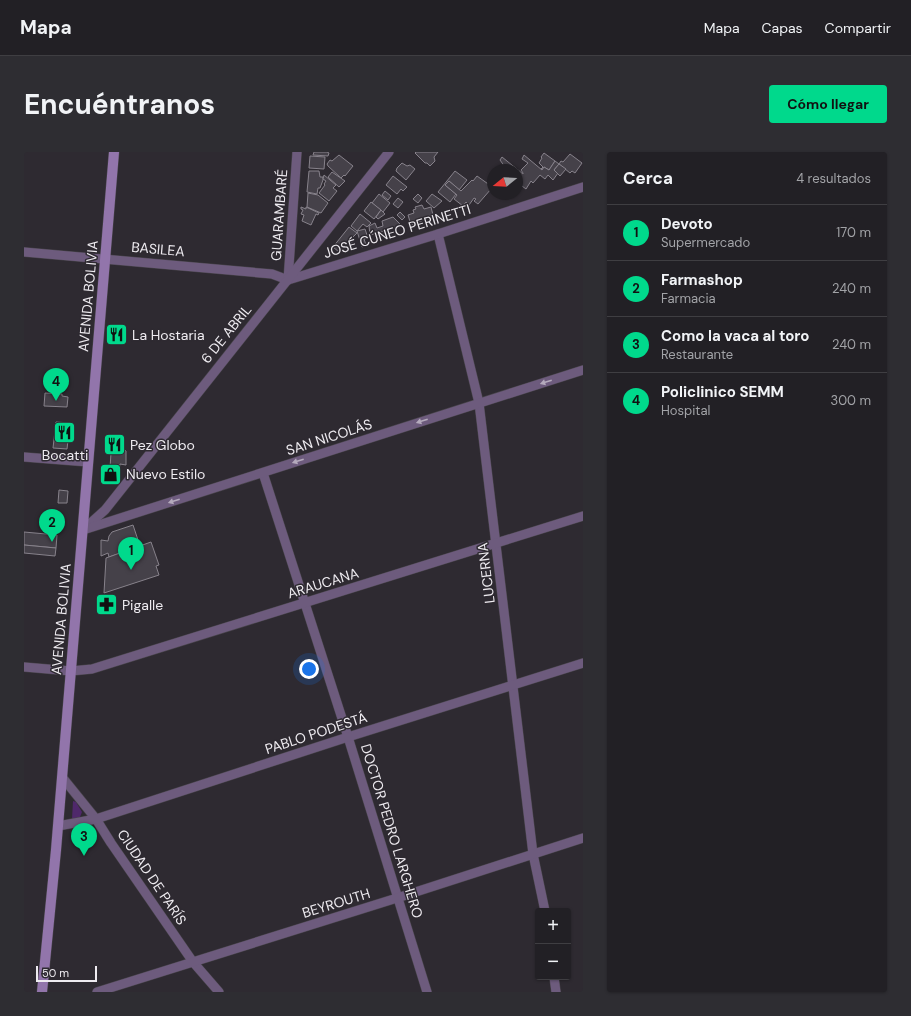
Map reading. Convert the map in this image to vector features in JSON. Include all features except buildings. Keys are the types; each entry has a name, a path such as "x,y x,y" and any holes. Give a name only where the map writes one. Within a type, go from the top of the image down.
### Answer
{"street":[{"name":"AVENIDA BOLIVIA","path":"42,992 58,826 114,152"},
{"name":"GUARAMBARÉ","path":"288,280 298,152"},
{"name":"6 DE ABRIL","path":"83,530 105,510 389,152"},
{"name":"JOSÉ CÚNEO PERINETTI","path":"288,280 438,234 583,187"},
{"name":"LUCERNA","path":"438,234 479,403 533,854 544,908"},
{"name":"BASILEA","path":"24,252 272,274 288,280"},
{"name":"SAN NICOLÁS","path":"83,530 583,370"},
{"path":"24,457 88,462"},
{"name":"DOCTOR PEDRO LARGHERO","path":"263,473 428,992"},
{"name":"ARAUCANA","path":"24,668 71,672 92,669 305,604 583,516"},
{"name":"PABLO PODESTÁ","path":"58,826 96,819 348,737 583,664"},
{"name":"CIUDAD DE PARÍS","path":"62,777 96,819 193,962 219,992"},
{"name":"BEYROUTH","path":"97,992 398,898 583,838"},
{"path":"554,980 556,992"}],"shaded area":[{"path":"73,801 76,802 82,812 80,817 76,820 72,819"}],"place":[{"name":"La Hostaria","path":"116,335"},
{"name":"Policlinico SEMM","path":"56,401"},
{"name":"Bocatti","path":"65,433"},
{"name":"Pez Globo","path":"114,445"},
{"name":"Nuevo Estilo","path":"110,474"},
{"name":"Farmashop","path":"52,542"},
{"name":"Devoto","path":"131,570"},
{"name":"Pigalle","path":"107,605"},
{"name":"Como la vaca al toro","path":"84,856"}]}
